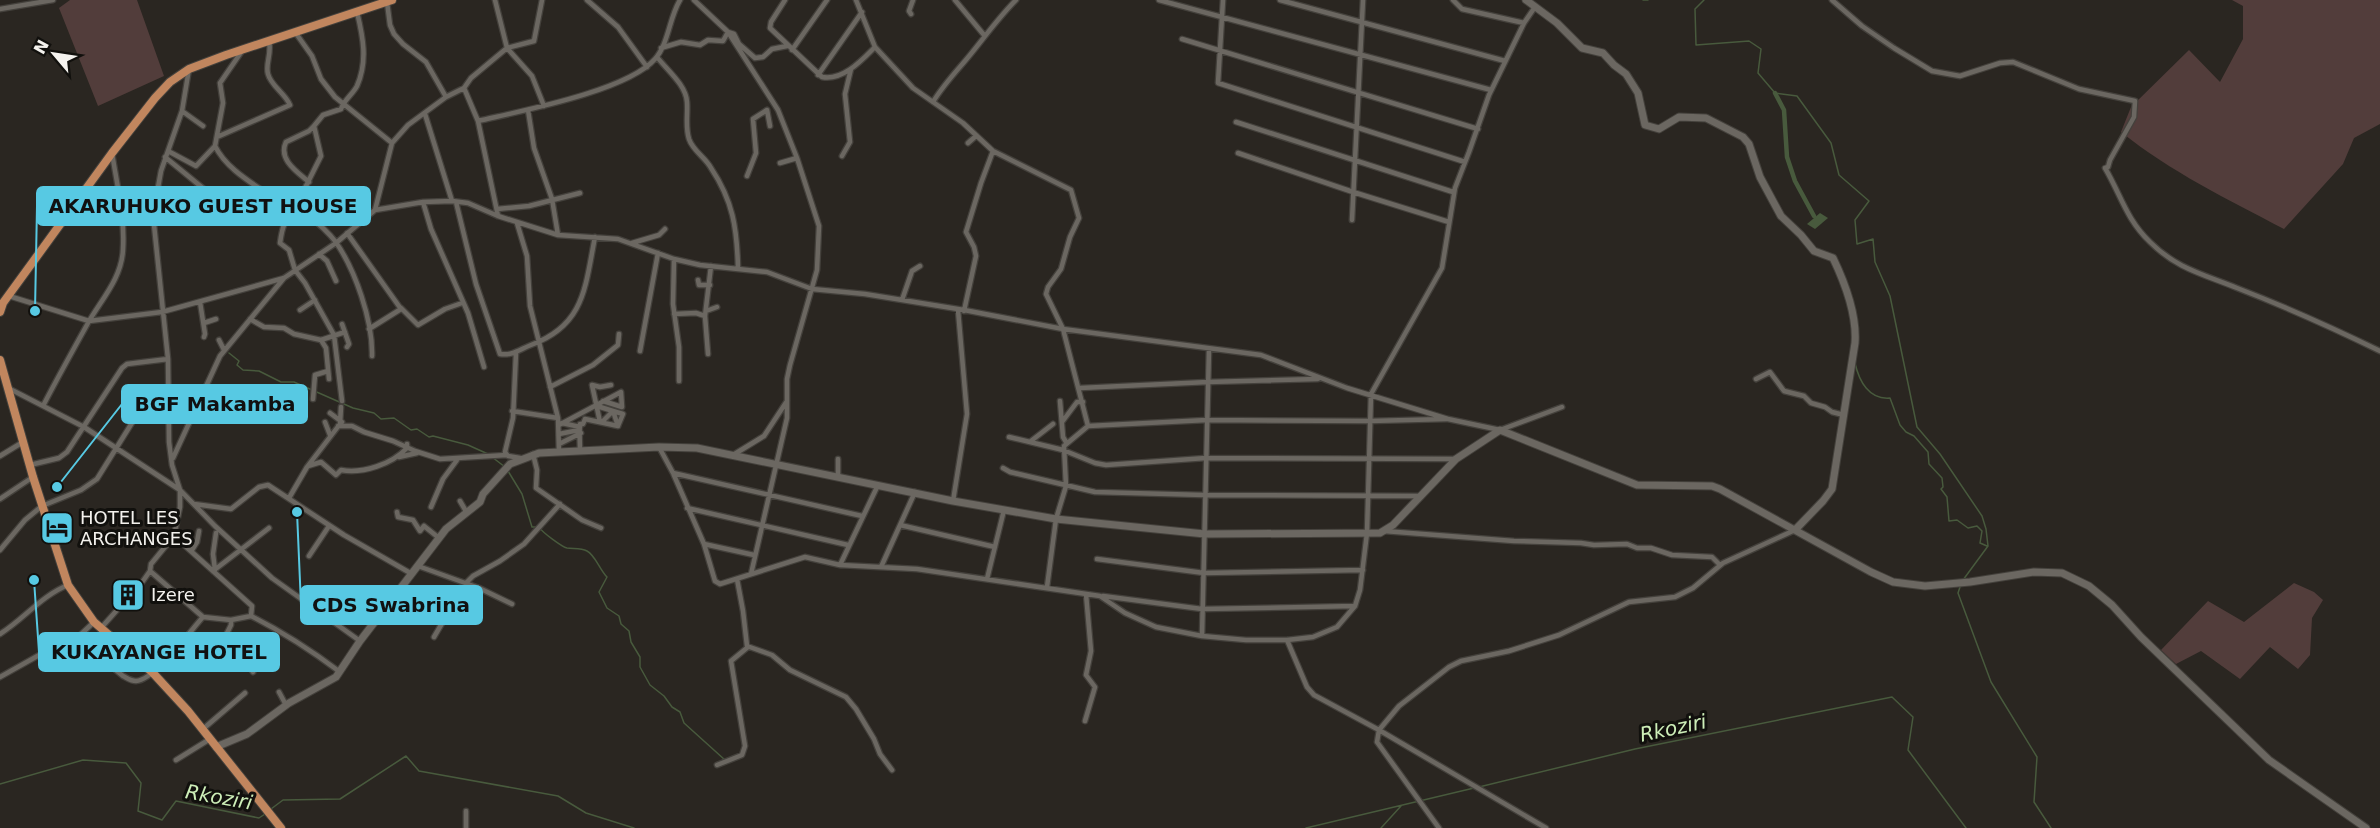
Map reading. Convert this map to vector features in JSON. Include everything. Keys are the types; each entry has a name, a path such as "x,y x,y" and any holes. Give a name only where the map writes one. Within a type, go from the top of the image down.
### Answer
{"main road":[{"path":"0,312 2,304 112,153 163,89 189,69 389,1"},
{"path":"0,360 33,477 68,585 94,622 153,673 203,729 281,828"}],"street":[{"path":"0,9 53,0"},
{"path":"495,0 507,48 532,76 544,106"},
{"path":"375,210 392,143 408,125 446,96 464,88 471,78 507,48 534,40 542,0"},
{"path":"587,0 618,27 646,67"},
{"path":"478,121 544,106 620,82 646,67 657,57 680,0"},
{"path":"694,0 728,32 778,110 797,158 819,226 817,270 790,365 787,418 751,574"},
{"path":"784,0 770,28 818,75 825,79 851,69 875,47"},
{"path":"792,50 827,0"},
{"path":"856,0 875,47 913,88 963,123 993,152 1071,190 1079,218 1070,237 1061,268 1046,290 1047,297 1063,329 1088,426"},
{"path":"911,14 909,11 913,0"},
{"path":"955,0 984,35"},
{"path":"933,102 984,35 1016,0"},
{"path":"1159,0 1491,90"},
{"path":"1223,0 1218,83 1465,162"},
{"path":"1280,0 1505,61"},
{"path":"1352,220 1363,0"},
{"path":"1453,0 1462,9 1524,23"},
{"path":"1439,828 1377,742 1379,730 1399,706 1449,667 1461,661 1509,651 1559,634 1629,602 1675,597 1693,588 1720,565 1795,530 1832,489 1855,336 1850,305 1836,264 1831,255 1814,251 1781,216 1760,177 1747,141 1706,118 1679,117 1659,129 1646,125 1638,93 1626,74 1602,52 1582,48 1557,23 1526,0"},
{"path":"1832,0 1862,26 1932,71 1960,76 2000,63 2013,62 2079,88 2135,101 2134,117 2110,160 2108,168 2105,168 2128,216 2151,244 2185,269 2319,321 2380,351"},
{"path":"389,1 390,25 394,34 426,62 446,96"},
{"path":"1100,596 1125,613 1156,627 1202,636 1246,640 1287,640 1312,637 1337,627 1355,606 1360,590 1367,532 1371,394 1442,268 1453,192 1491,90 1524,23 1535,7"},
{"path":"309,182 285,159 284,147 286,142 309,131 323,115 340,110 342,104 356,88 363,63 364,43 357,12"},
{"path":"818,75 862,12"},
{"path":"295,32 312,56 321,79 342,104 392,143"},
{"path":"661,48 681,42 700,45 708,40 723,40 728,32"},
{"path":"728,32 734,34 739,44 755,58 763,57 772,49 787,46"},
{"path":"1182,39 1478,129"},
{"path":"217,137 290,105 270,80 266,70 272,51 269,40"},
{"path":"168,151 196,166 215,146 223,103 220,83 243,50"},
{"path":"657,57 685,94 690,141 721,183 732,209 737,239 738,268"},
{"path":"101,628 150,571 151,564 174,536 180,507 180,490 172,460 168,359 153,215 161,171 182,111 189,69"},
{"path":"842,156 850,142 845,94 851,69"},
{"path":"464,88 478,121 498,216"},
{"path":"747,176 756,153 753,119 773,103"},
{"path":"528,110 534,148 552,199 558,235"},
{"path":"767,110 770,126"},
{"path":"182,111 203,126"},
{"path":"425,114 454,201 476,284 499,351 504,354 516,352 541,341 567,323 583,297 595,237"},
{"path":"1236,122 1453,192"},
{"path":"314,126 321,156 297,202 299,208 322,225 336,243 357,283 369,329 372,356"},
{"path":"968,143 976,136"},
{"path":"215,146 247,181 268,193 291,212"},
{"path":"953,501 967,414 962,311 976,256 966,232 993,152"},
{"path":"44,404 89,321 110,289 119,269 123,250 121,213 112,153"},
{"path":"1238,153 1449,222"},
{"path":"165,158 204,189"},
{"path":"780,163 797,158"},
{"path":"497,209 529,206 580,193"},
{"path":"172,460 194,407 224,350 284,278 336,243 375,210 423,202 454,201 558,235 618,239 674,259 766,272 812,288 902,300 1063,329 1261,355 1321,379 1449,418 1500,430 1637,485 1712,486 1893,582 1925,586 2034,572 2062,573 2089,586 2112,605 2141,637 2269,760 2366,828"},
{"path":"423,202 431,229 468,314 484,367"},
{"path":"299,208 291,212 286,219 280,243 289,250 295,270 334,335 342,401"},
{"path":"121,213 153,215"},
{"path":"518,223 527,256 530,306 541,341 560,424 559,452"},
{"path":"632,243 658,235 664,229"},
{"path":"347,234 399,306 418,326 437,313 462,303"},
{"path":"729,235 737,239"},
{"path":"640,351 658,253"},
{"path":"319,254 327,261 336,280"},
{"path":"674,259 674,314 679,347 679,381"},
{"path":"708,354 705,323 711,266"},
{"path":"902,300 912,271 920,266"},
{"path":"9,296 89,321 162,312 284,278"},
{"path":"698,280 699,285 710,285"},
{"path":"300,310 324,298"},
{"path":"200,302 204,337"},
{"path":"369,329 398,313 401,309 399,306"},
{"path":"674,314 706,313 717,307"},
{"path":"204,323 216,319"},
{"path":"250,319 264,327 284,328 294,334 321,340 326,345 328,379"},
{"path":"698,323 705,323"},
{"path":"342,324 349,344 347,347"},
{"path":"321,340 345,332"},
{"path":"550,387 599,361 618,345 619,334"},
{"path":"219,340 224,350"},
{"path":"1202,636 1209,349"},
{"path":"507,455 505,452 512,428 516,387 516,352"},
{"path":"30,465 64,455 122,368 135,361 168,359"},
{"path":"313,399 315,375 328,371"},
{"path":"1756,378 1770,372 1784,391 1804,396 1811,403 1825,406 1832,412 1844,415"},
{"path":"1080,388 1321,379"},
{"path":"601,422 598,399 591,385 600,387 611,385"},
{"path":"1099,387 1100,394"},
{"path":"10,389 44,404 84,427 180,490 215,526 273,578 360,641"},
{"path":"0,550 25,520 42,506 92,485 150,394 168,392"},
{"path":"580,451 581,427 585,419 618,426 623,414 613,411 598,399"},
{"path":"560,424 574,417 598,399"},
{"path":"733,455 764,436 787,400"},
{"path":"1060,401 1063,437 1066,442"},
{"path":"1062,422 1077,402 1083,402"},
{"path":"289,498 308,466 342,421 341,407"},
{"path":"1384,531 1393,525 1456,459 1500,430 1562,407"},
{"path":"512,411 558,418"},
{"path":"601,422 613,411"},
{"path":"609,424 613,411"},
{"path":"330,413 342,421 345,426"},
{"path":"574,417 581,427"},
{"path":"1047,587 1056,519 1066,486 1063,450 1066,442 1088,426 1207,420 1436,421 1449,418"},
{"path":"325,422 330,435"},
{"path":"560,424 581,427"},
{"path":"1031,441 1053,424"},
{"path":"338,426 352,426 440,459 499,455 520,458"},
{"path":"559,434 581,427"},
{"path":"559,444 581,427"},
{"path":"1009,437 1063,450 1095,464 1107,465 1206,458 1456,459"},
{"path":"0,456 24,441"},
{"path":"397,458 407,446"},
{"path":"659,447 704,544 715,581 720,584 801,557 840,566 917,569 1202,609 1355,606"},
{"path":"216,747 247,734 286,705 332,681 446,530 480,502 483,494 510,464 533,454 659,447 697,448 953,501 1056,519 1205,534 1384,531 1594,545 1627,543 1636,548 1654,549 1672,555 1712,557 1720,565"},
{"path":"316,455 336,476 341,470 350,471 374,467 418,452"},
{"path":"533,454 537,470 536,488 588,523 601,528"},
{"path":"499,455 510,464"},
{"path":"431,507 443,479 457,459"},
{"path":"838,459 838,477"},
{"path":"308,466 321,462"},
{"path":"1003,468 1010,472 1095,492 1420,496"},
{"path":"673,473 862,516"},
{"path":"0,500 33,477"},
{"path":"194,504 231,509 264,484 289,498 329,526 411,574"},
{"path":"840,566 878,485"},
{"path":"881,567 915,492"},
{"path":"460,501 468,513"},
{"path":"434,637 465,584 524,544 560,504"},
{"path":"687,507 848,545"},
{"path":"987,579 1004,510"},
{"path":"397,512 398,517 413,520 420,531 424,526 440,538"},
{"path":"900,525 995,547"},
{"path":"309,556 329,526"},
{"path":"214,570 269,528"},
{"path":"192,550 197,542 199,531"},
{"path":"214,570 216,534"},
{"path":"174,536 252,606 251,616"},
{"path":"704,544 754,555"},
{"path":"1097,560 1204,573 1363,570"},
{"path":"418,566 513,604"},
{"path":"150,571 203,617 231,620 251,616 293,639 340,672"},
{"path":"737,579 748,647"},
{"path":"1,632 22,618 46,596 68,585"},
{"path":"1085,721 1095,687 1086,675 1092,651 1086,594"},
{"path":"450,609 465,613"},
{"path":"77,638 123,676 131,680 139,680 153,673 203,617"},
{"path":"231,620 226,635 253,672"},
{"path":"0,677 41,654 77,638 94,622"},
{"path":"1287,640 1311,692 1546,828"},
{"path":"717,765 741,754 745,746 731,661 748,647"},
{"path":"748,647 772,655 790,670 846,697 856,709 874,738 880,754 892,770"},
{"path":"279,692 286,705"},
{"path":"203,729 245,693"},
{"path":"176,760 210,739"},
{"path":"466,811 466,828"},
{"path":"271,815 272,828"}],"shaded area":[{"path":"70,0 137,0 164,76 98,106 59,8"},
{"path":"2232,0 2380,0 2380,124 2354,138 2343,164 2284,229 2180,172 2121,132 2131,107 2189,50 2220,82 2243,39 2243,6"},
{"path":"1820,213 1828,218 1815,229 1807,224"},
{"path":"2294,583 2314,592 2323,600 2312,618 2310,655 2298,669 2270,647 2240,679 2201,651 2176,664 2161,650 2208,601 2244,622"}],"waterway":[{"path":"1643,0 1648,0"},
{"path":"1704,0 1695,9 1696,45 1749,41 1761,49 1758,73 1775,93 1797,96 1831,143 1839,175 1869,201 1855,220 1857,244 1873,239 1875,262 1890,296 1917,427 1940,454 1982,516 1986,529 1988,546 1963,580"},
{"path":"1775,93 1784,110 1787,157 1795,181 1814,216"},
{"path":"229,353 239,361 237,365 243,370 259,371 281,382 294,382 353,408 374,413 381,419 394,418 411,430 417,429 429,437 468,445 488,454"},
{"path":"1855,363 1866,388 1876,396 1890,398 1900,425 1928,452 1929,464 1942,478 1943,487 1941,489 1947,497 1949,521 1957,520 1968,528 1977,526 1982,531 1980,543 1987,546"},
{"path":"492,457 505,467"},
{"path":"508,471 522,494 532,527 536,527"},
{"path":"540,528 564,547 585,550 593,556 607,577 599,592 607,608 619,616 621,624 629,631 631,642 640,657 640,667 650,685 680,712 684,723 725,760"},
{"path":"1960,587 1958,593 1991,682 2037,757 2034,802 2051,828"},
{"name":"Rkoziri","path":"1479,787 1635,749 1892,697 1913,717 1908,750 1966,828"},
{"name":"Rkoziri","path":"271,809 283,800 340,799 406,756 419,771 558,796 586,813 634,828"},
{"name":"Rkoziri","path":"0,784 83,760 126,763 141,783 138,811 162,820 176,801 259,818 265,814"},
{"name":"Rkoziri","path":"1306,828 1474,788"},
{"path":"1381,828 1401,806"}],"place":[{"name":"AKARUHUKO GUEST HOUSE","path":"35,311"},
{"name":"BGF Makamba","path":"57,487"},
{"name":"CDS Swabrina","path":"297,512"},
{"name":"HOTEL LES ARCHANGES","path":"57,528"},
{"name":"KUKAYANGE HOTEL","path":"34,580"},
{"name":"Izere","path":"128,595"}]}
